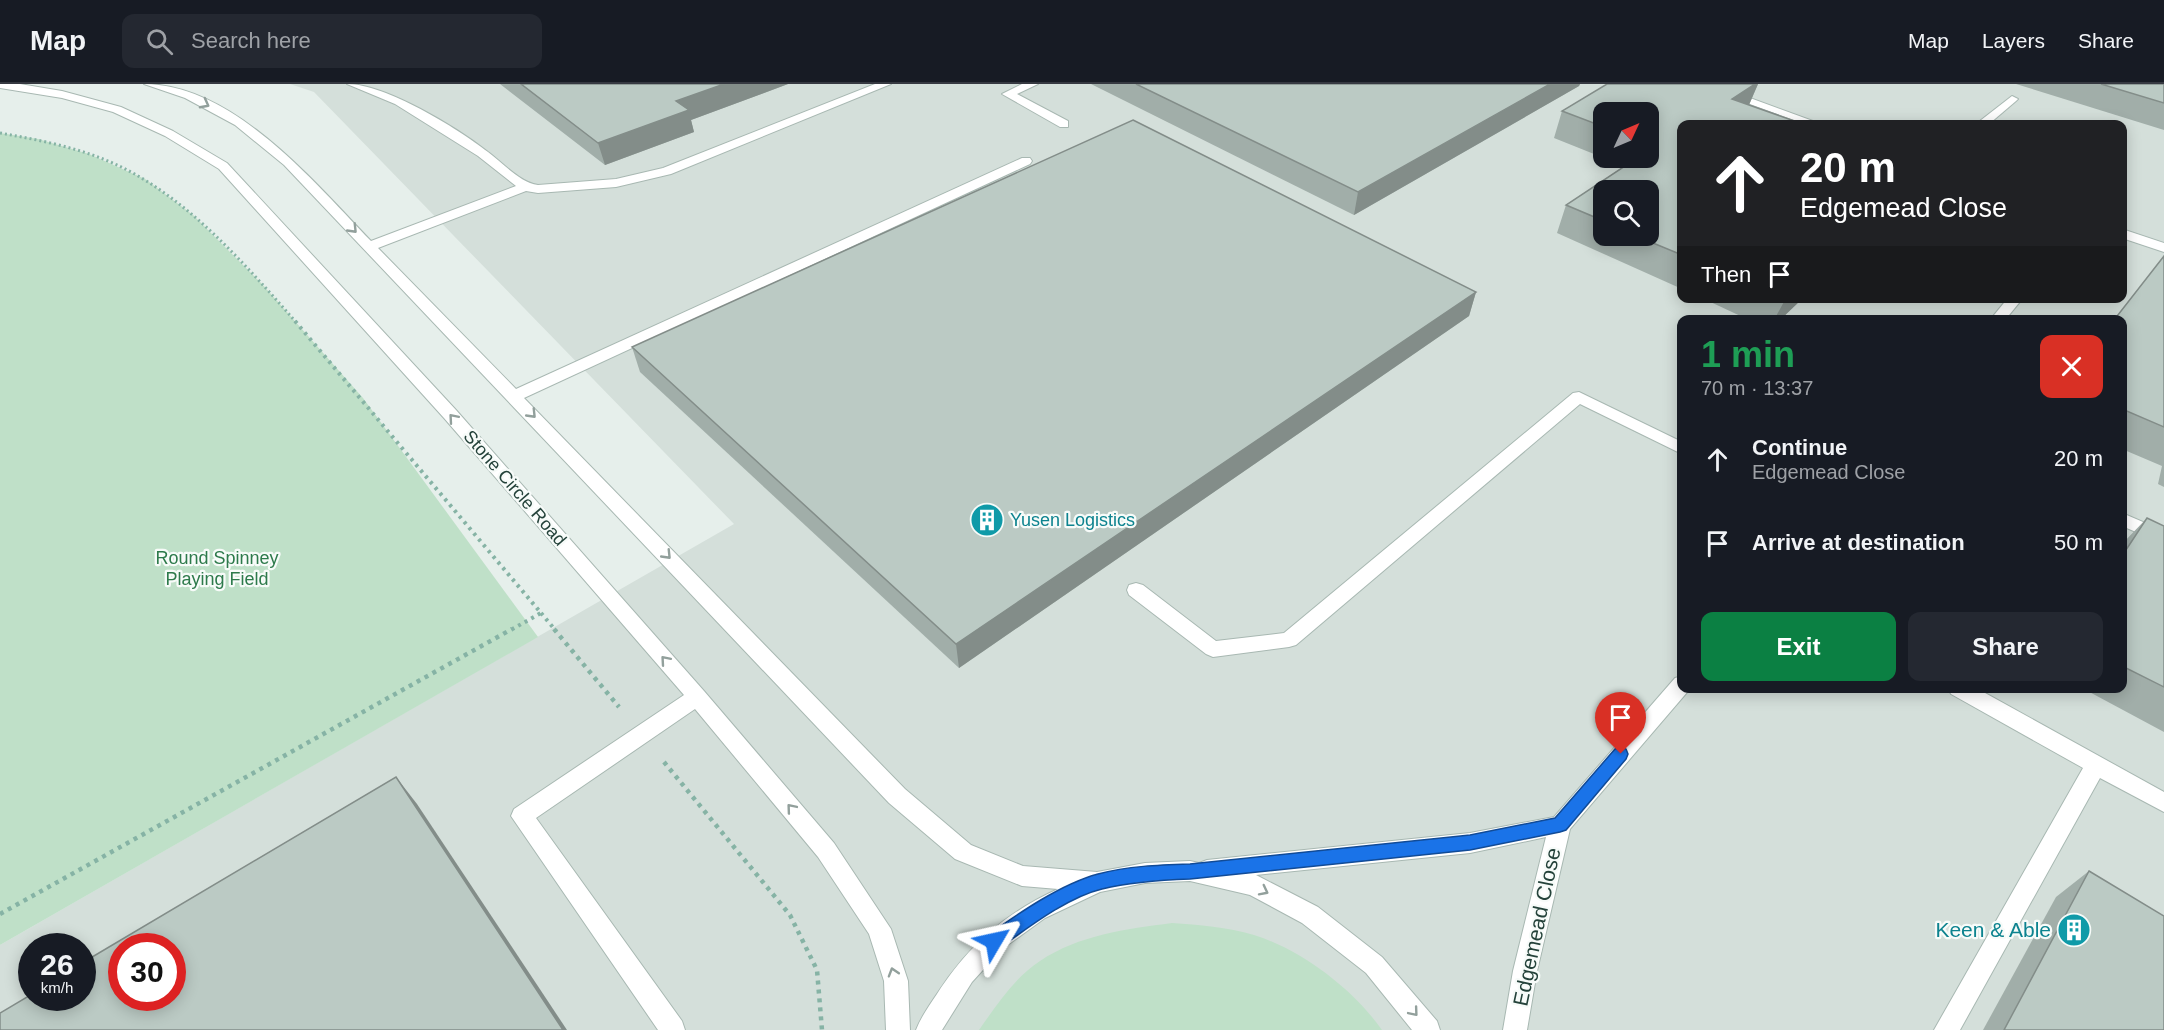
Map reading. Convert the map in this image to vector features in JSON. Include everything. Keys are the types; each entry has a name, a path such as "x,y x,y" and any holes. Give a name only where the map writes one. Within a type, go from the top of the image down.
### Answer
{"street":[{"path":"150,84 189,96 239,122 288,162 897,796 963,852 1022,876 1097,882"},
{"path":"353,84 399,102 482,153 525,187"},
{"path":"370,246 525,187 538,189 590,186 667,171 885,84"},
{"path":"1032,84 1008,94 1064,124"},
{"path":"1704,84 1804,120"},
{"name":"Stone Circle Road","path":"0,85 71,95 113,107 146,120 184,140 223,166 450,414 697,697 826,850 879,928 896,981 898,1030"},
{"path":"1987,120 2012,99"},
{"path":"515,396 1026,162"},
{"path":"2127,235 2164,248"},
{"path":"2001,315 2012,303"},
{"path":"1136,590 1213,649 1289,640 1579,397 1677,446"},
{"path":"2127,521 2164,538"},
{"name":"Edgemead Close","path":"1515,1030 1525,971 1560,825 1677,690"},
{"path":"1967,693 2164,803"},
{"path":"673,1030 522,816 697,697"},
{"path":"1946,1030 2096,765"},
{"name":"Edgemead Close","path":"1190,871 1470,843 1560,825"},
{"path":"928,1030 964,974 994,941 1037,910 1097,882 1145,873 1190,871 1254,885 1310,915 1374,965 1428,1030"}],"path":[{"path":"0,133 38,139 89,154 144,179 193,215 262,284 363,398 790,915 816,970 822,1030"},
{"path":"0,914 542,613"}],"shaded area":[{"path":"290,84 2164,84 2164,1030 0,1030 0,945 18,935 18,1011 96,1011 96,933 21,933 734,524 314,92"}],"green space":[{"name":"Round Spinney Playing Field","path":"0,133 38,139 89,154 145,179 193,215 262,284 363,398 538,637 0,945"},
{"path":"1172,923 1244,932 1290,950 1341,986 1357,1000 1382,1030 979,1030 1006,992 1022,975 1055,952 1103,934"}],"building":[{"path":"521,84 724,84 676,101 689,110 598,143"},
{"path":"1136,84 1550,84 1358,192"},
{"path":"1607,84 1755,84 1732,99 1792,120 1677,120 1677,253 1659,246 1659,180 1604,180 1622,168 1659,168 1659,102 1593,102 1593,123 1562,111"},
{"path":"2101,84 2164,84 2164,103"},
{"name":"Yusen Logistics","path":"1133,120 1476,292 956,644 632,347"},
{"path":"1593,187 1593,216 1566,205"},
{"path":"2164,256 2164,427 2127,411 2127,315 2118,315"},
{"path":"2147,518 2164,526 2164,687 2127,668 2127,548"},
{"path":"396,777 563,1030 0,1030 0,1013 18,1002 18,1011 96,1011 96,955 108,948 108,1011 186,1011 186,933 133,933"},
{"name":"Keen & Able","path":"2089,871 2164,916 2164,1030 2004,1030"}],"place":[{"name":"Yusen Logistics","path":"987,520"},
{"name":"Keen & Able","path":"2074,930"}],"route":[{"path":"994,941 1037,910 1097,882 1145,873 1190,871 1470,843 1560,825 1621,754"}]}
